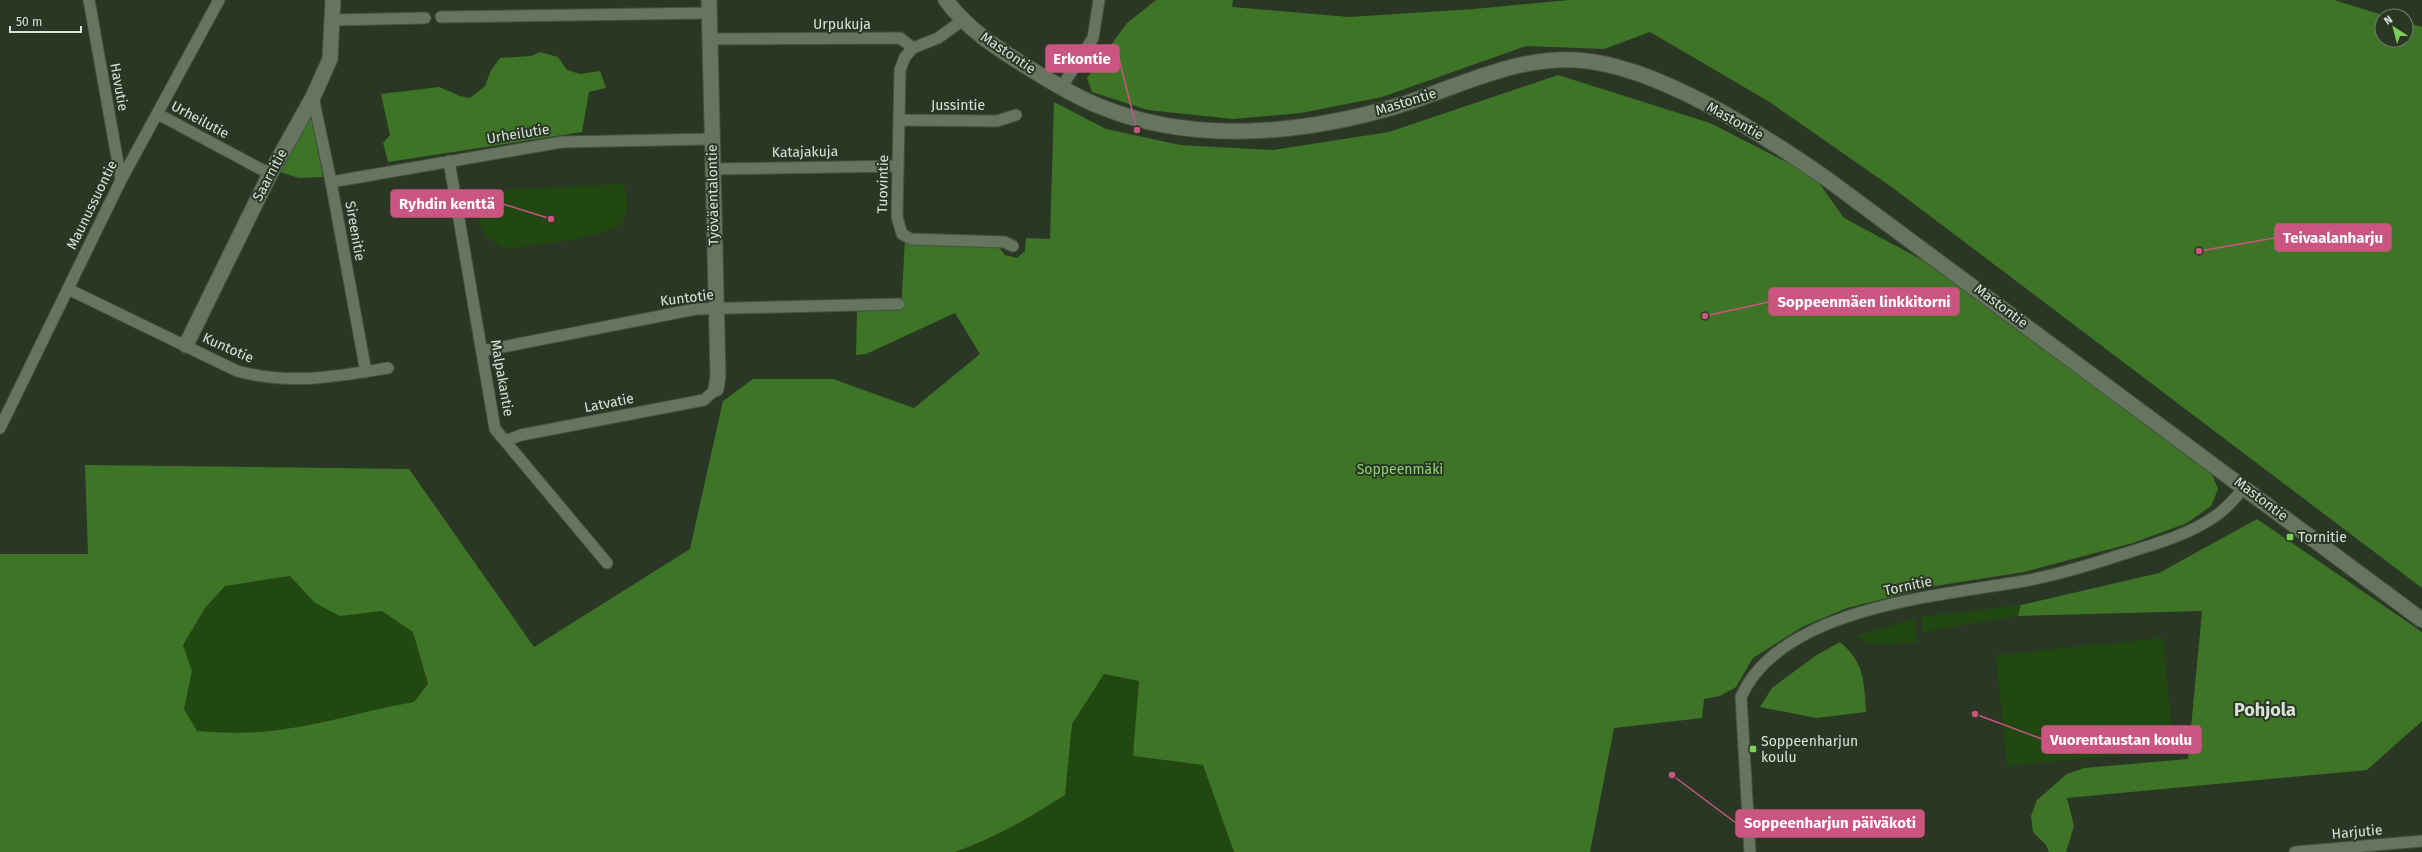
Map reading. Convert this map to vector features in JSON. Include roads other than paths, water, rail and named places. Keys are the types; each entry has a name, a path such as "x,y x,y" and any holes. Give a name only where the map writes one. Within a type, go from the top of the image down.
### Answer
{"main road":[{"name":"Saarnitie","path":"186,345 270,174 313,97 330,60 333,0"},
{"name":"Mastontie","path":"946,0 963,20 999,49 1062,88 1098,106 1139,119 1193,129 1241,131 1287,128 1344,119 1397,106 1493,73 1537,61 1580,60 1624,69 1671,88 1716,110 1793,155 1957,273 2422,620"},
{"name":"Työväentalontie","path":"709,6 718,376 716,389"}],"street":[{"name":"Havutie","path":"89,0 121,180"},
{"name":"Maunussuontie","path":"0,428 121,180 219,0"},
{"path":"1062,88 1093,38 1099,0"},
{"path":"441,18 709,6"},
{"path":"333,20 424,18"},
{"path":"913,48 938,38 963,20"},
{"name":"Urpukuja","path":"710,39 900,38 913,48"},
{"name":"Tuovintie","path":"913,48 905,57 900,70 897,217 902,234 911,238 1004,242 1013,246"},
{"name":"Sireenitie","path":"313,97 331,182 366,372"},
{"name":"Urheilutie","path":"158,114 270,174"},
{"name":"Jussintie","path":"899,120 996,120 1016,115"},
{"name":"Urheilutie","path":"331,182 449,160 562,142 712,139"},
{"name":"Malpakantie","path":"449,160 495,429 607,563"},
{"name":"Katajakuja","path":"712,169 898,166"},
{"name":"Kuntotie","path":"68,289 237,371 264,378 292,380 366,372 388,368"},
{"name":"Kuntotie","path":"482,351 696,309 899,304"},
{"name":"Latvatie","path":"505,442 521,435 704,400 716,389"},
{"name":"Tornitie","path":"1750,852 1741,697 1750,678 1773,656 1815,631 1870,610 1917,598 2055,574 2167,540 2195,528 2218,514 2245,487"},
{"name":"Harjutie","path":"2295,852 2422,841"}],"place":[{"name":"Erkontie","path":"1137,130"},
{"name":"Ryhdin kenttä","path":"551,219"},
{"name":"Teivaalanharju","path":"2199,251"},
{"name":"Soppeenmäen linkkitorni","path":"1705,316"},
{"name":"Tornitie","path":"2290,537"},
{"name":"Vuorentaustan koulu","path":"1975,714"},
{"name":"Soppeenharjun koulu","path":"1753,749"},
{"name":"Soppeenharjun päiväkoti","path":"1672,775"}],"district":[{"name":"Pohjola","path":"2265,710"}],"park label":[{"name":"Soppeenmäki","path":"1400,469"}]}
